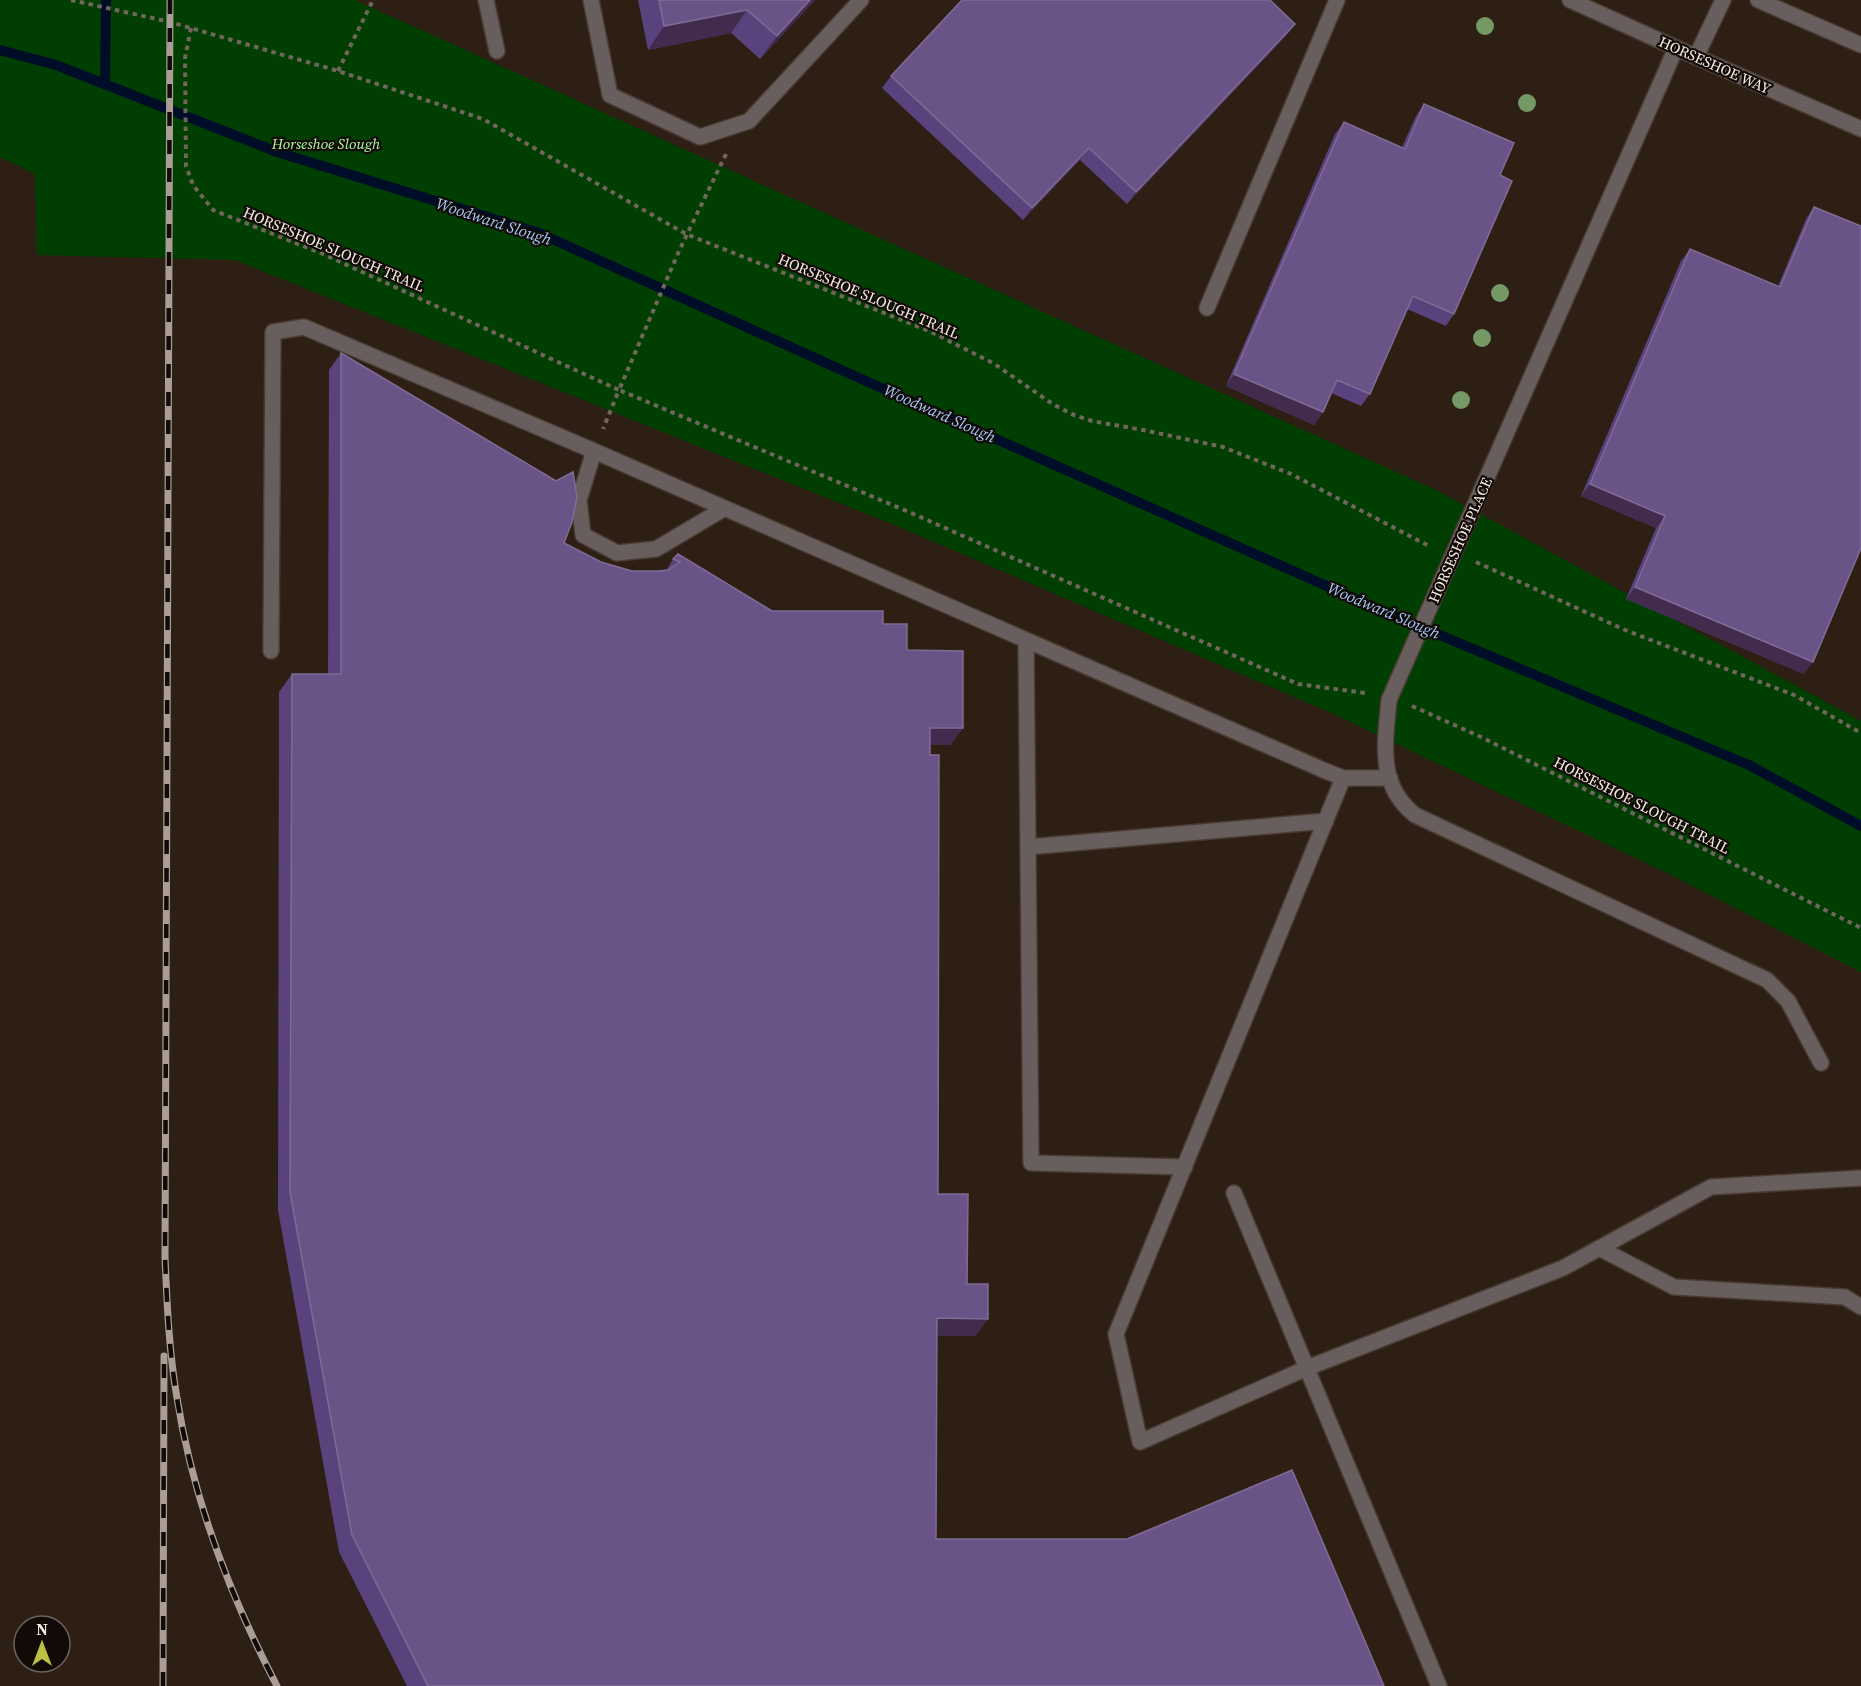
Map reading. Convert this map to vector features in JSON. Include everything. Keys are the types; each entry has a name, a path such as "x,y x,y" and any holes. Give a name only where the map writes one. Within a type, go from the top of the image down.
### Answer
{"street":[{"path":"486,0 497,51"},
{"path":"591,0 610,95 699,137 749,121 861,0"},
{"path":"1207,308 1337,0"},
{"name":"HORSESHOE WAY","path":"1570,0 1861,129"},
{"path":"1696,57 1723,0"},
{"path":"1758,0 1861,45"},
{"name":"HORSESHOE PLACE","path":"1676,48 1389,700 1384,747 1386,763 1394,792 1416,815 1767,980 1788,1001 1821,1064"},
{"path":"271,651 273,332 304,327 1343,778 1390,778"},
{"path":"594,451 579,500 583,535 617,553 656,549 724,508"},
{"path":"1026,640 1030,1163 1185,1167"},
{"path":"1343,778 1116,1334 1140,1442 1307,1368 1563,1268 1711,1187 1861,1178"},
{"path":"1028,847 1326,821"},
{"path":"1234,1193 1439,1686"},
{"path":"1599,1248 1674,1287 1845,1297 1861,1307"}],"path":[{"name":"HORSESHOE SLOUGH TRAIL","path":"71,0 191,28 338,71 483,118 686,234 929,330 993,363 1074,416 1223,447 1291,474 1435,548"},
{"path":"338,71 373,0"},
{"name":"HORSESHOE SLOUGH TRAIL","path":"191,28 185,57 186,166 193,185 213,210 323,254 619,390 909,512 1298,684 1363,692"},
{"path":"594,451 686,234 740,124"},
{"path":"1476,562 1625,630 1794,695 1861,733"},
{"name":"HORSESHOE SLOUGH TRAIL","path":"1411,706 1481,737 1861,928"}],"green space":[{"name":"Horseshoe Slough","path":"0,0 355,0 1438,491 1861,721 1861,972 1667,873 1336,715 904,529 235,260 37,255 35,174 0,157"}],"building":[{"path":"659,0 810,0 777,36 747,10 664,26"},
{"path":"962,0 1270,0 1295,24 1136,192 1089,148 1032,208 891,76"},
{"path":"1424,104 1514,143 1500,175 1512,181 1454,314 1413,296 1370,394 1337,380 1323,412 1234,374 1344,122 1405,149"},
{"path":"1814,207 1861,226 1861,548 1813,662 1635,587 1665,516 1590,484 1690,249 1780,287"},
{"path":"341,353 556,481 573,472 577,497 572,522 564,543 601,562 632,571 668,570 680,562 673,559 678,554 772,611 883,611 883,624 907,624 907,650 963,651 963,728 930,728 930,755 939,755 938,1194 968,1194 967,1284 988,1284 988,1319 937,1318 936,1539 1127,1539 1292,1470 1384,1686 428,1686 352,1535 290,1192 292,674 341,674"}],"waterway":[{"path":"105,84 106,0"},
{"name":"Woodward Slough","path":"0,50 56,65 277,152 539,233 1385,612 1749,765 1861,826"}],"railway":[{"path":"170,0 165,1257 168,1310 177,1398 203,1510 229,1582 277,1686"},
{"path":"163,1686 164,1356"}]}
